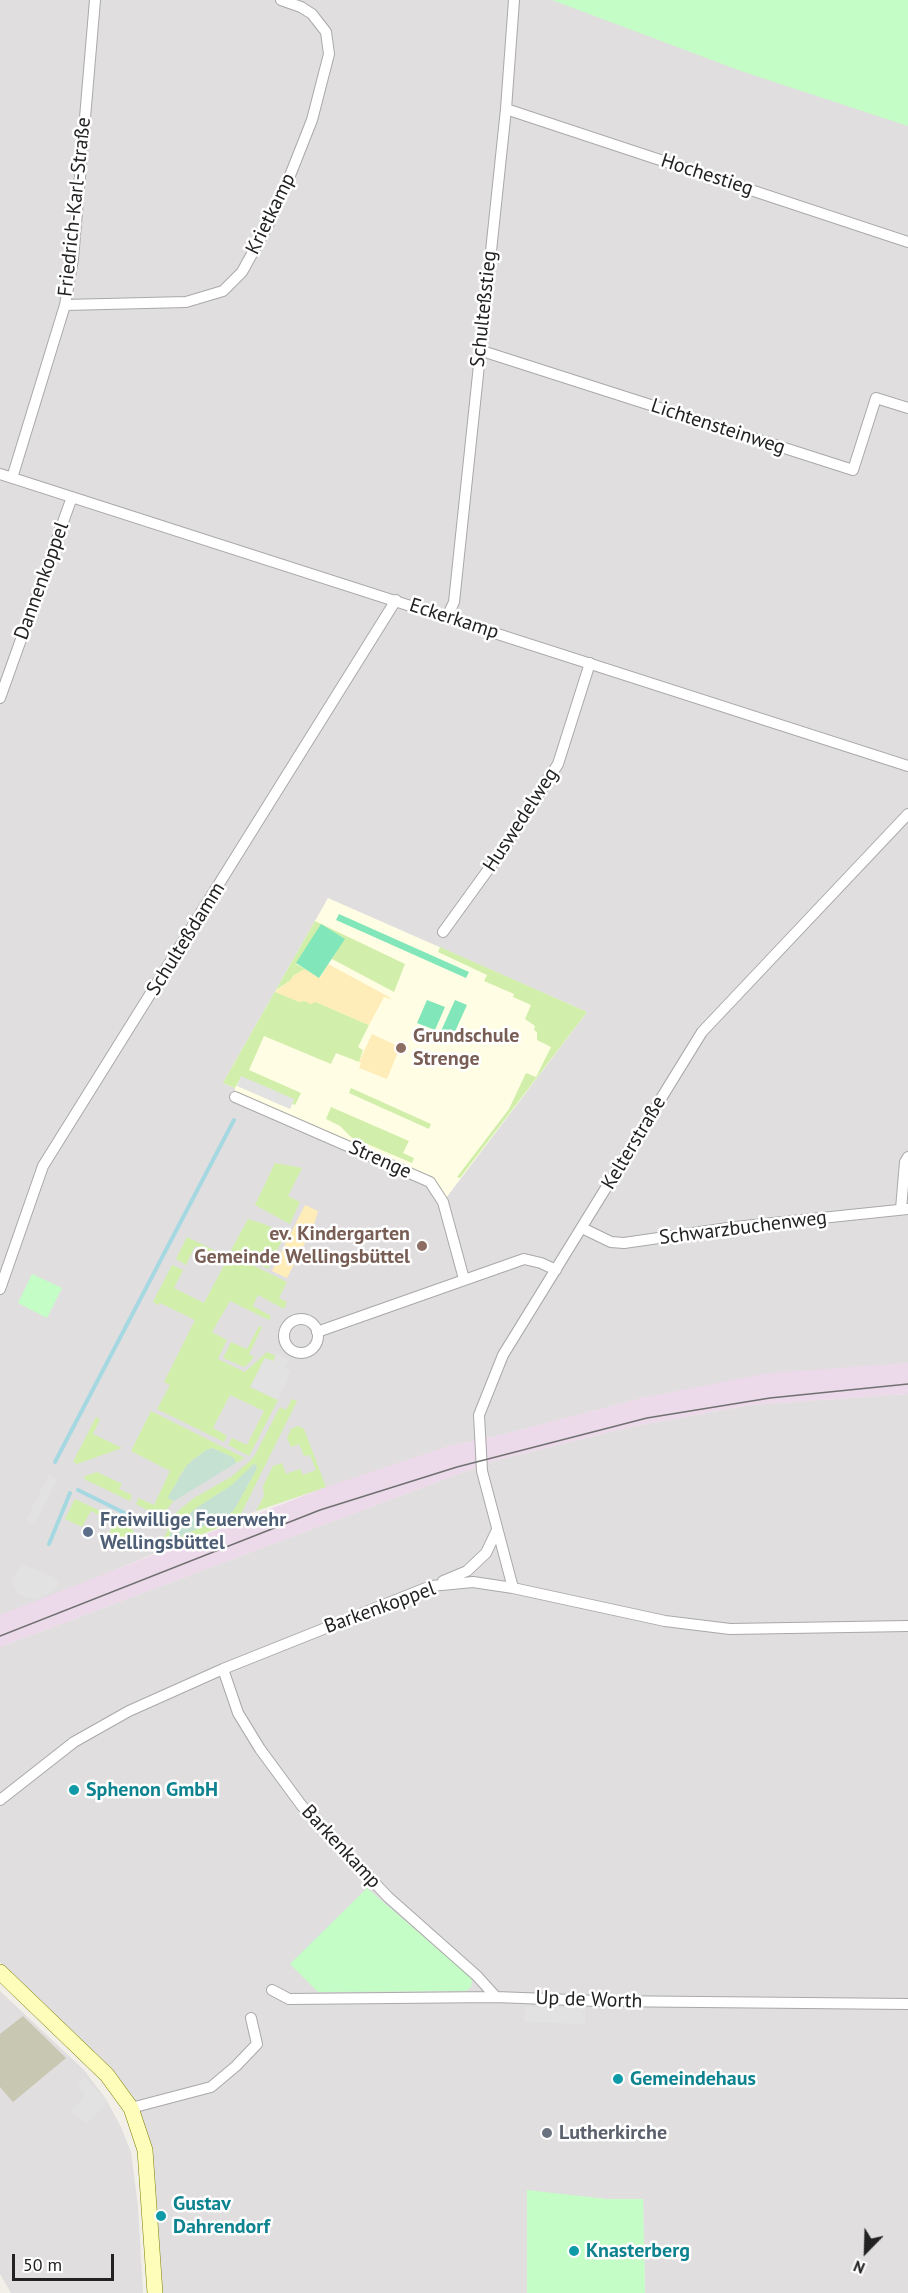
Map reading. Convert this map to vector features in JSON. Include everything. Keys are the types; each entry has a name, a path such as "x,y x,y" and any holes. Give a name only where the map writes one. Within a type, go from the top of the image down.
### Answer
{"main road":[{"path":"0,1972 107,2075 131,2108 146,2150 155,2293"}],"street":[{"name":"Friedrich-Karl-Straße","path":"12,478 65,305 73,260 95,0"},
{"name":"Krietkamp","path":"65,305 186,302 223,291 243,272 270,223 312,120 329,54 326,32 312,14 301,7 281,0"},
{"name":"Schulteßstieg","path":"447,617 454,602 506,109 514,0"},
{"name":"Hochestieg","path":"506,109 908,242"},
{"name":"Lichtensteinweg","path":"479,350 853,470 876,399 908,408"},
{"name":"Eckerkamp","path":"0,474 908,766"},
{"name":"Dannenkoppel","path":"0,698 72,497"},
{"name":"Schulteßdamm","path":"0,1289 43,1167 396,600"},
{"name":"Huswedelweg","path":"443,932 506,845 558,764 590,663"},
{"name":"Kelterstraße","path":"513,1588 482,1471 479,1414 503,1354 702,1032 908,814"},
{"name":"Strenge","path":"235,1097 430,1182 443,1202 464,1279"},
{"path":"905,1209 905,1162 908,1157"},
{"name":"Schwarzbuchenweg","path":"582,1228 611,1242 624,1243 735,1227 905,1209"},
{"path":"317,1332 524,1259 556,1269"},
{"path":"430,1586 467,1571 486,1553 497,1530"},
{"name":"Barkenkoppel","path":"0,1800 74,1742 129,1711 223,1668 430,1586 473,1582 513,1588 665,1621 730,1629 908,1626"},
{"name":"Barkenkamp","path":"223,1668 238,1713 260,1749 302,1806 388,1897 477,1976 496,1996"},
{"name":"Up de Worth","path":"272,1990 289,1999 496,1996 598,2001 908,2004"},
{"path":"131,2108 211,2087 236,2066 256,2044 251,2018"}],"shaded area":[{"path":"0,0 555,0 908,124 908,1363 768,1374 642,1398 449,1446 256,1511 67,1590 0,1615"},
{"name":"Grundschule Strenge","path":"328,898 587,1012 443,1202 430,1182 235,1097 235,1088 223,1083"},
{"path":"241,1076 294,1099 290,1109 237,1086"},
{"path":"277,1353 289,1359 285,1367 292,1371 278,1400 250,1387 265,1358 273,1361"},
{"path":"908,1363 908,1394 750,1405 630,1427 493,1461 0,1647 0,1615 326,1487 449,1446 642,1398 768,1373"},
{"path":"908,1394 908,2293 645,2293 643,2199 606,2199 527,2191 527,2293 152,2293 146,2152 109,2068 0,1962 0,1647 493,1461 630,1427 750,1405"},
{"path":"212,1448 234,1458 236,1463 174,1501 169,1499 168,1497 187,1465"},
{"path":"254,1464 257,1467 256,1470 234,1510 227,1516 170,1539 171,1531 195,1509 232,1485"},
{"path":"49,1474 58,1479 35,1524 26,1520"},
{"path":"22,1563 57,1579 59,1584 55,1590 35,1600 18,1594 12,1578"},
{"path":"0,1991 84,2070 106,2099 121,2127 131,2152 138,2206 143,2293 11,2293 0,2274"},
{"path":"525,2007 585,2008 585,2024 524,2022"},
{"path":"23,2016 66,2058 13,2102 0,2087 0,2034"},
{"path":"84,2077 108,2102 86,2124 71,2112 85,2094 77,2085"}],"green space":[{"path":"552,0 908,0 908,126 741,71"},
{"path":"339,914 469,972 466,978 336,920"},
{"path":"315,921 405,964 394,992 332,959 344,939 296,964 305,969 275,991"},
{"path":"321,924 345,939 319,978 296,963"},
{"path":"440,947 587,1012 460,1178 457,1177 509,1109 526,1073 536,1077 551,1047 537,1040 535,1026 525,1019 531,1005 513,997 514,994 484,981 487,975 438,952"},
{"path":"275,991 302,1001 316,1002 369,1025 358,1047 363,1050 359,1062 336,1053 331,1064 264,1036 249,1070 301,1093 295,1105 292,1104 294,1100 241,1077 235,1088 223,1083"},
{"path":"427,1000 445,1007 435,1030 417,1023"},
{"path":"455,1000 467,1005 453,1036 441,1031"},
{"path":"351,1088 431,1124 429,1129 349,1093"},
{"path":"331,1107 409,1141 403,1153 414,1158 412,1163 351,1137 340,1126 326,1119"},
{"path":"275,1163 302,1168 288,1196 300,1202 290,1224 255,1205"},
{"path":"248,1219 285,1234 268,1269 231,1250"},
{"path":"187,1237 216,1251 214,1255 195,1246 186,1265 176,1259"},
{"path":"230,1254 287,1282 279,1298 287,1302 284,1309 258,1295 253,1306 271,1316 269,1320 230,1301 212,1332 227,1340 218,1359 245,1372 267,1352 276,1356 273,1362 265,1358 250,1387 278,1400 249,1456 228,1445 232,1438 247,1445 264,1411 230,1395 213,1428 227,1436 224,1442 157,1409 170,1385 164,1382 195,1320 160,1303 158,1305 153,1302 172,1265 183,1270 174,1288 204,1303"},
{"path":"32,1274 62,1288 47,1318 18,1303"},
{"path":"259,1326 262,1327 249,1354 254,1357 247,1365 244,1367 223,1358 231,1342 247,1349"},
{"path":"292,1399 297,1401 238,1520 170,1547 160,1543 168,1530 163,1527 166,1521 194,1498 231,1477 251,1460 280,1407 286,1410","holes":["254,1464 257,1467 234,1510 227,1516 170,1539 171,1531 195,1509 232,1485"]},
{"path":"151,1411 245,1458 236,1463 234,1458 212,1448 192,1460 180,1475 171,1501 174,1501 160,1517 136,1504 139,1498 154,1505 170,1471 131,1451"},
{"path":"96,1417 100,1419 93,1434 122,1448 77,1464 73,1462"},
{"path":"298,1426 304,1429 326,1487 256,1511 264,1496 263,1486 273,1466 282,1463 286,1474 300,1469 303,1475 316,1470 310,1455 304,1456 299,1444 291,1447 287,1438 291,1429"},
{"path":"97,1472 122,1484 119,1489 132,1495 130,1501 84,1479 85,1476"},
{"path":"75,1499 115,1518 116,1521 132,1529 139,1539 125,1545 101,1549 114,1523 91,1511 82,1527 65,1519"},
{"path":"367,1888 470,1977 471,1987 466,1991 318,1992 290,1964"},
{"path":"527,2190 606,2199 643,2199 645,2293 527,2293"}],"sand":[{"path":"328,964 391,998 384,997 369,1025 316,1002 310,1004 305,1001 299,1002 275,992 305,969 320,978"},
{"path":"372,1034 400,1047 387,1079 359,1068 361,1063 359,1062"},
{"path":"305,1205 318,1211 314,1225 287,1278 272,1271"}],"waterway":[{"path":"55,1462 234,1120"},
{"path":"78,1490 151,1526"},
{"path":"49,1544 70,1493"}],"tram line":[{"path":"0,1636 320,1510 457,1467 647,1418 770,1398 908,1384"}],"place":[{"name":"Grundschule Strenge","path":"401,1048"},
{"name":"ev. Kindergarten Gemeinde Wellingsbüttel","path":"422,1246"},
{"name":"Freiwillige Feuerwehr Wellingsbüttel","path":"88,1532"},
{"name":"Sphenon GmbH","path":"74,1790"},
{"name":"Gemeindehaus","path":"618,2079"},
{"name":"Lutherkirche","path":"547,2133"},
{"name":"Gustav Dahrendorf","path":"161,2216"},
{"name":"Knasterberg","path":"574,2251"}]}
